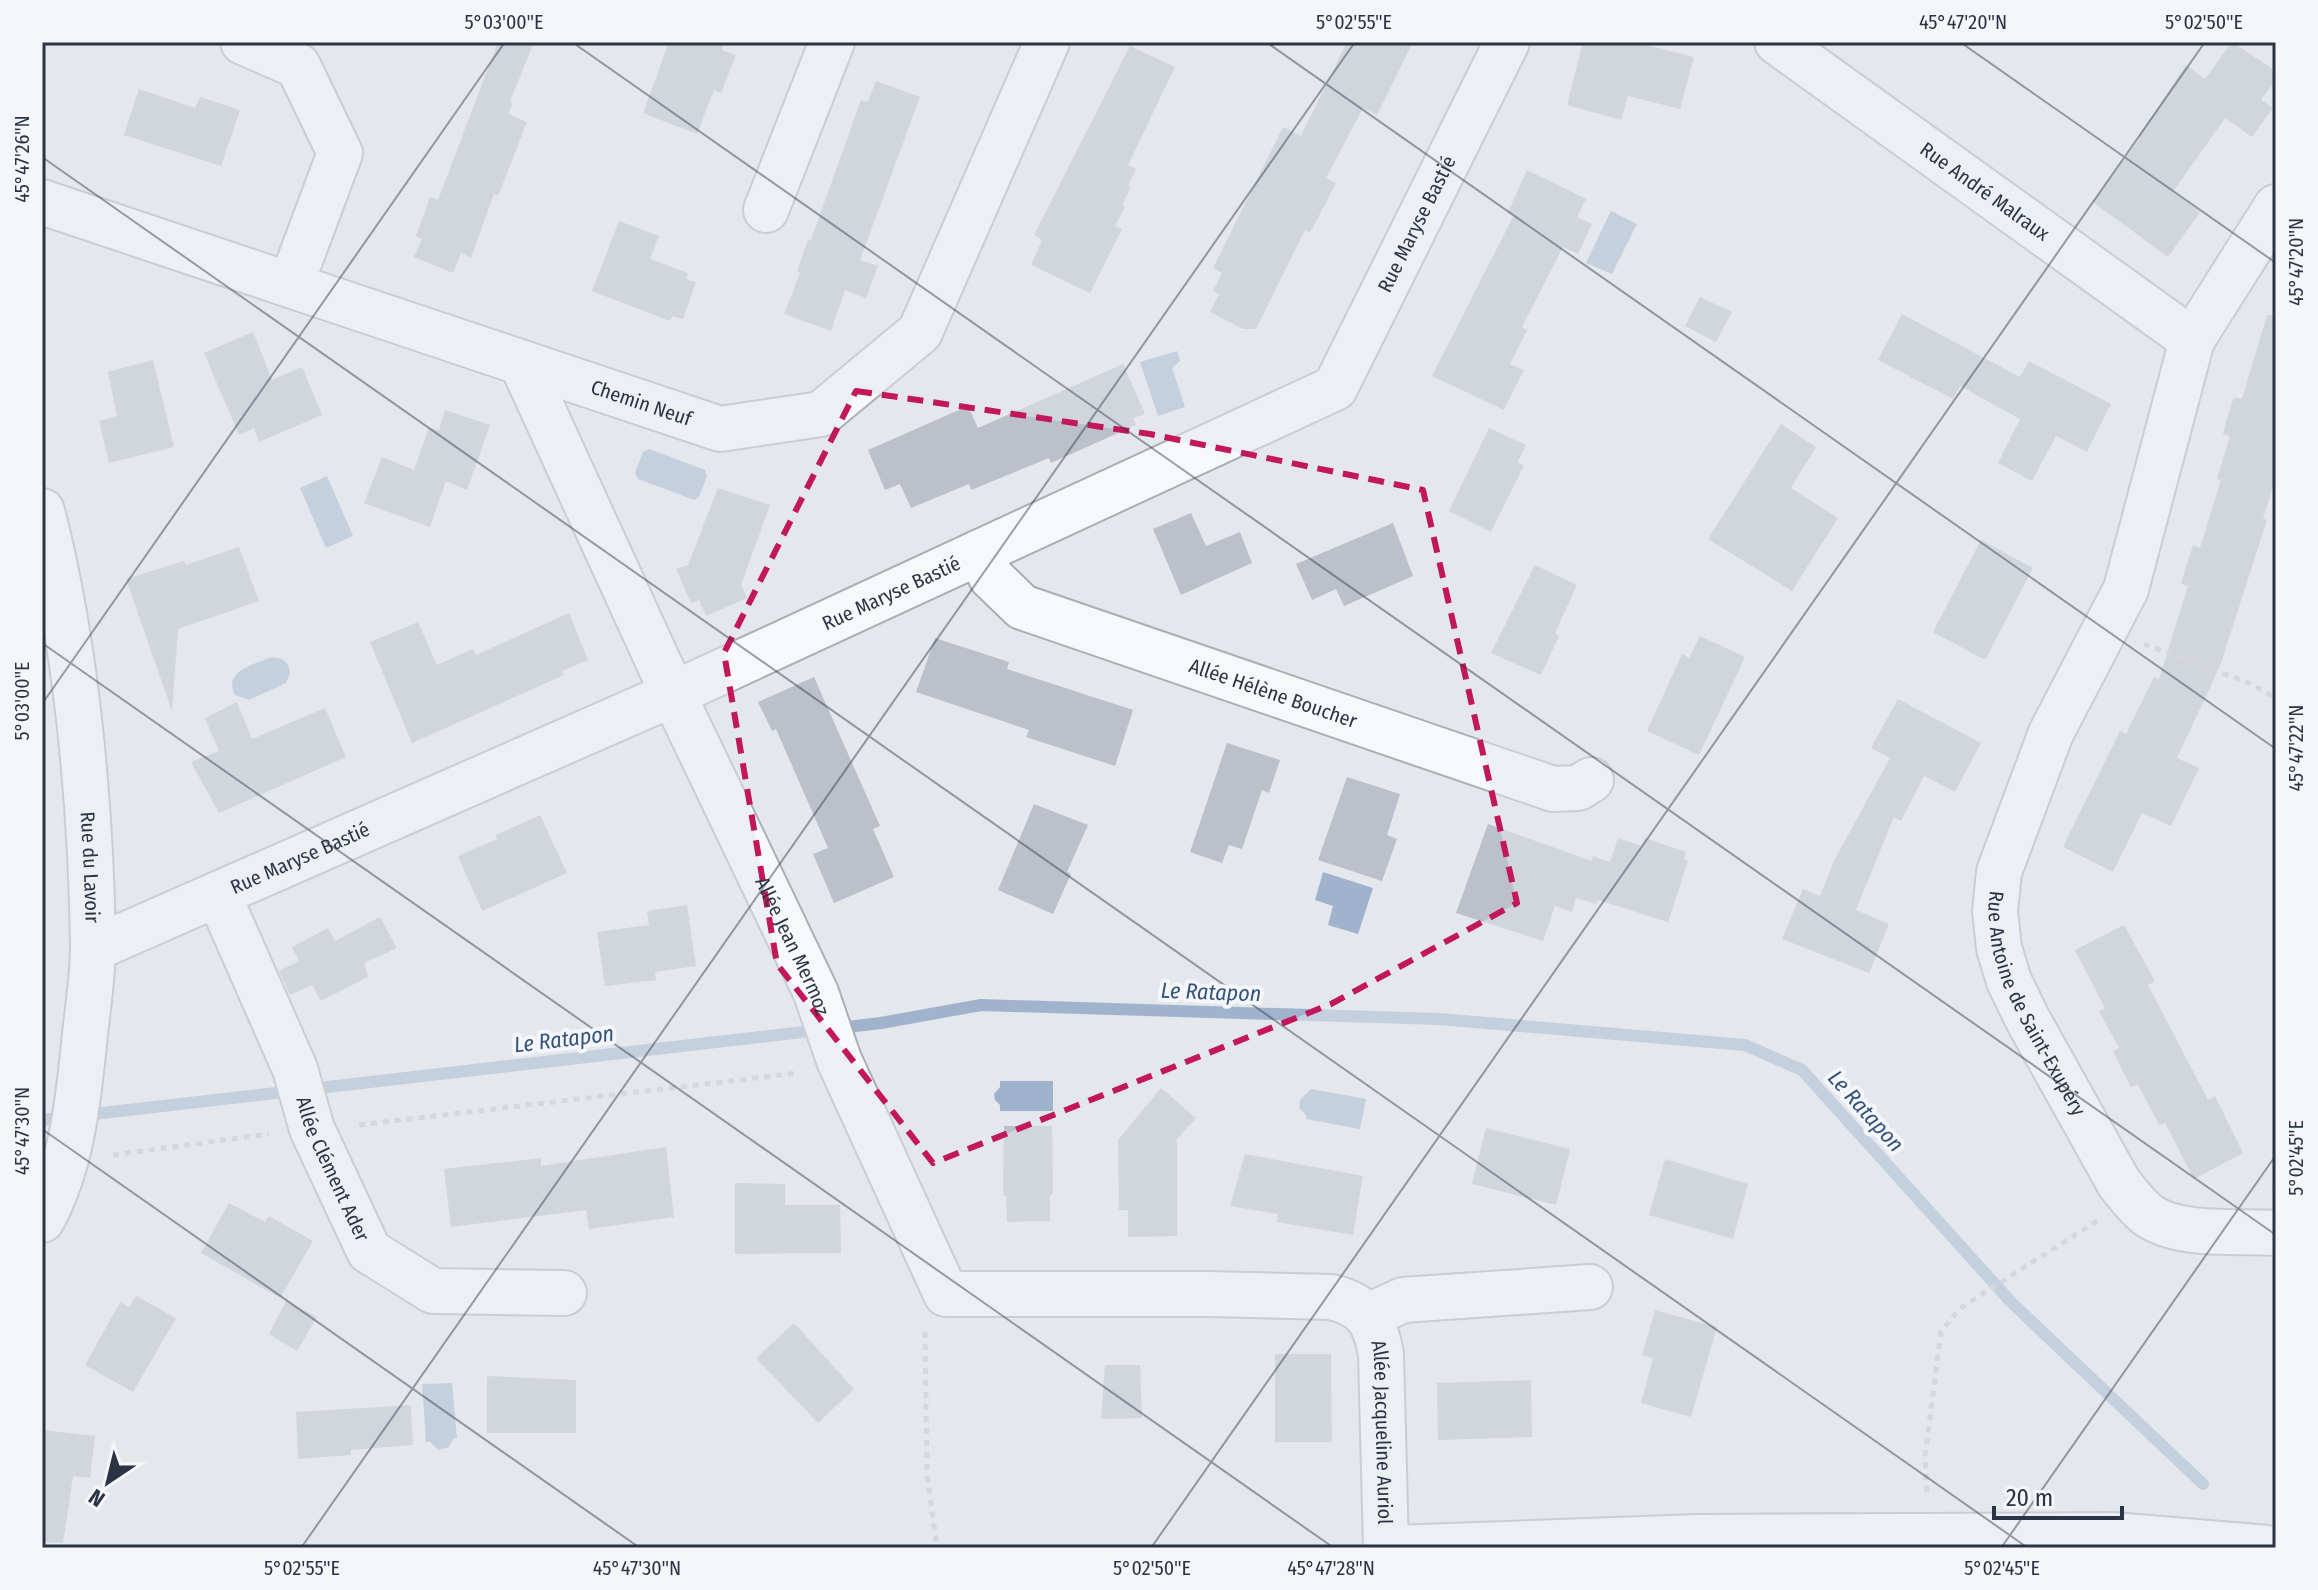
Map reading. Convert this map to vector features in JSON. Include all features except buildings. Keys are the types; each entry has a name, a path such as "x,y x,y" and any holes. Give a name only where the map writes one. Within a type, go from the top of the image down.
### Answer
{"street":[{"path":"243,42 298,66 340,153 291,284"},
{"path":"766,210 832,42"},
{"name":"Rue Maryse Bastié","path":"93,949 673,694 1335,388 1507,42"},
{"name":"Rue André Malraux","path":"1777,42 2192,340"},
{"name":"Chemin Neuf","path":"42,202 720,429 821,414 920,332 1044,43"},
{"name":"Rue Antoine de Saint-Exupéry","path":"2271,224 2192,340 2126,589 2051,733 1999,872 1995,911 1999,948 2009,981 2035,1034 2119,1183 2130,1197 2150,1216 2183,1229 2276,1233"},
{"name":"Allée Jean Mermoz","path":"522,364 673,694 816,993 839,1060 946,1294"},
{"name":"Rue du Lavoir","path":"42,1220 69,1147 80,1084 93,949 86,807 74,675 43,519"},
{"name":"Allée Hélène Boucher","path":"980,552 991,577 1022,607 1553,789 1578,788 1591,780"},
{"name":"Allée Clément Ader","path":"218,894 295,1069 312,1129 369,1251 433,1291 564,1293"},
{"name":"Allée Jacqueline Auriol","path":"1370,1320 1381,1310 1403,1300 1590,1287"},
{"name":"Allée Jacqueline Auriol","path":"946,1294 1208,1294 1331,1297 1350,1302 1376,1329 1381,1354 1386,1548"},
{"path":"1393,1548 1699,1537 1930,1535 2113,1535 2268,1548"}],"path":[{"path":"2105,629 2249,683 2276,698"},
{"path":"69,1147 103,1157 312,1129 809,1072 839,1060"},
{"path":"1930,1535 1925,1456 1941,1332 1959,1309 2073,1238 2130,1197"},
{"path":"937,1548 927,1474 925,1330 928,1314 946,1294"}],"highlighted area":[{"path":"856,391 1150,434 1423,490 1517,903 1331,1004 933,1163 777,964 724,653"}],"water":[{"path":"1611,211 1637,224 1612,274 1586,263"},
{"path":"1177,351 1180,361 1172,368 1185,407 1158,416 1140,362"},
{"path":"649,449 705,470 707,476 699,497 694,500 638,479 635,473 643,452"},
{"path":"327,476 353,536 326,548 300,488"},
{"path":"269,658 286,662 290,673 286,683 249,700 235,695 232,687 236,675"},
{"path":"1323,872 1373,888 1358,934 1328,925 1333,906 1315,900"},
{"path":"1000,1081 1053,1081 1053,1111 1000,1111 994,1094 1000,1087"},
{"path":"1311,1089 1366,1099 1360,1129 1306,1119 1307,1116 1299,1108 1300,1100"},
{"path":"452,1383 457,1438 449,1447 438,1450 426,1442 422,1384"}],"waterway":[{"name":"Le Ratapon","path":"85,1115 881,1023 981,1005 1439,1019 1745,1045 1802,1070 2011,1302 2203,1484"},
{"name":"Le Ratapon","path":"42,1120 67,1117"}]}
